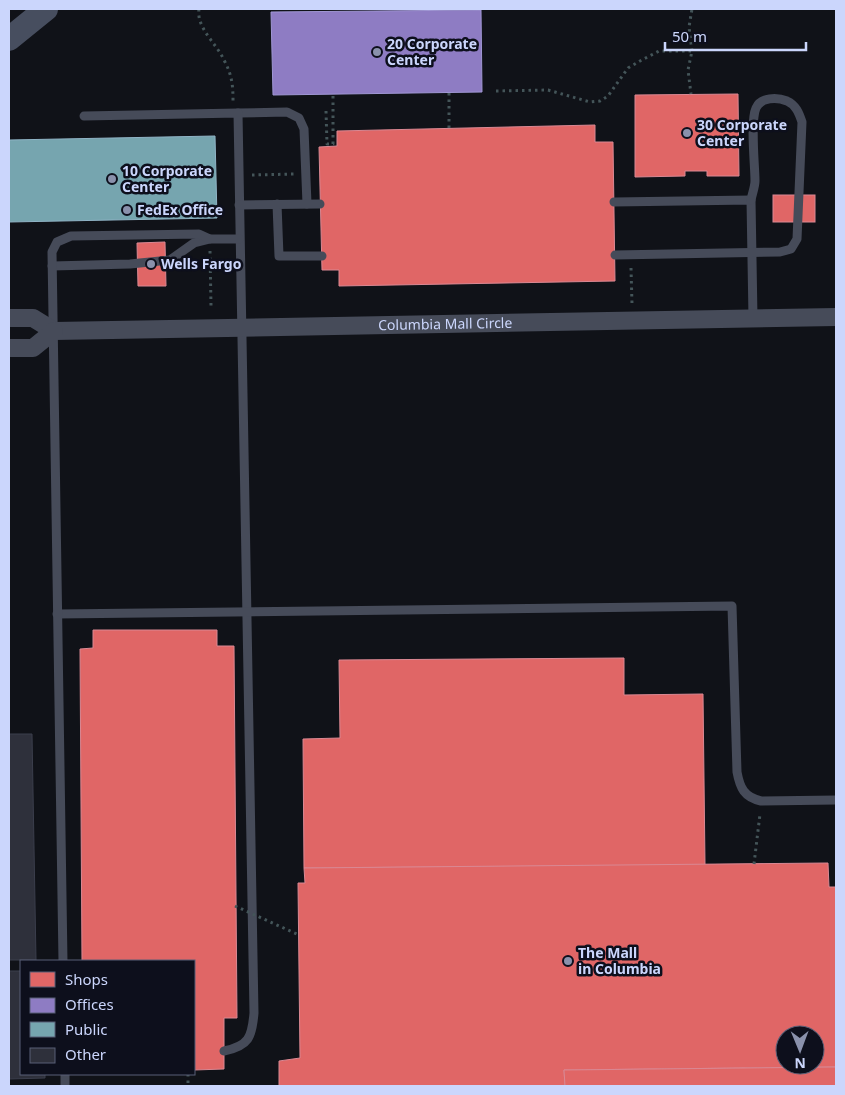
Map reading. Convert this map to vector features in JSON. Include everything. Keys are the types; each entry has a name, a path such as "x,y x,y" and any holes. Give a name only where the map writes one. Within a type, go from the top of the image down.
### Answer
{"main road":[{"path":"9,39 46,9"}],"street":[{"name":"Columbia Mall Circle","path":"54,331 836,317"},
{"path":"9,318 32,318 54,331 32,348 9,348"}],"lane":[{"path":"615,255 752,253 780,252 791,249 797,239 802,122 798,111 790,103 781,99 769,99 761,102 756,108 754,119 755,183 751,200 752,253 753,318"},
{"path":"84,116 287,112 299,118 304,129 307,204"},
{"path":"224,1051 237,1048 247,1041 252,1030 254,1013 248,612 240,327 238,113"},
{"path":"614,202 751,200"},
{"path":"277,204 279,256 322,256"},
{"path":"239,205 320,204"},
{"path":"63,960 52,252 57,242 71,236 199,234 210,239"},
{"path":"52,266 130,264 170,260 194,243 210,239 239,239"},
{"path":"57,614 732,606 736,772 740,787 752,799 761,801 836,800"}],"path":[{"path":"199,9 198,15 205,32 224,59 233,81 233,103 238,113"},
{"path":"691,94 688,70 692,52 689,27 692,9"},
{"path":"496,91 548,90 590,102 600,101 608,96 628,68 640,60 659,51 692,52"},
{"path":"449,93 449,128"},
{"path":"326,112 327,144 333,144 333,95"},
{"path":"252,176 295,174"},
{"path":"210,250 211,306"},
{"path":"630,255 633,307"},
{"path":"754,864 761,801"},
{"path":"235,906 298,935"}],"building: Shops":[{"name":"30 Corporate Center","path":"738,94 739,176 707,176 707,171 685,171 685,176 635,177 635,95"},
{"path":"595,125 595,142 613,142 615,281 339,286 339,270 322,270 319,147 337,146 337,131"},
{"path":"773,195 815,195 815,222 773,222"},
{"name":"Wells Fargo","path":"165,242 166,286 138,286 137,243"},
{"path":"93,630 217,630 217,646 234,646 237,1018 224,1018 224,1069 195,1070 195,960 82,960 80,649 93,648"},
{"path":"624,658 624,695 703,694 705,865 304,868 303,739 340,738 339,660"},
{"name":"The Mall in Columbia","path":"828,863 829,887 836,887 836,1067 825,1067 825,1025 775,1025 775,1068 564,1070 565,1086 279,1086 279,1061 300,1058 298,883 305,883 304,868"},
{"path":"825,1067 836,1067 836,1086 565,1086 564,1070 775,1068 775,1075 825,1075"}],"building: Offices":[{"name":"20 Corporate Center","path":"481,10 482,92 273,95 271,12"}],"building: Public":[{"name":"10 Corporate Center","path":"215,136 217,218 9,222 9,140"}],"building: Other":[{"path":"9,734 32,734 36,960 9,960"},
{"path":"9,971 20,971 20,1075 45,1075 45,1078 9,1079"}],"place":[{"name":"20 Corporate Center","path":"377,52"},
{"name":"30 Corporate Center","path":"687,133"},
{"name":"10 Corporate Center","path":"112,179"},
{"name":"FedEx Office","path":"127,210"},
{"name":"Wells Fargo","path":"151,264"},
{"name":"The Mall in Columbia","path":"568,961"}]}
